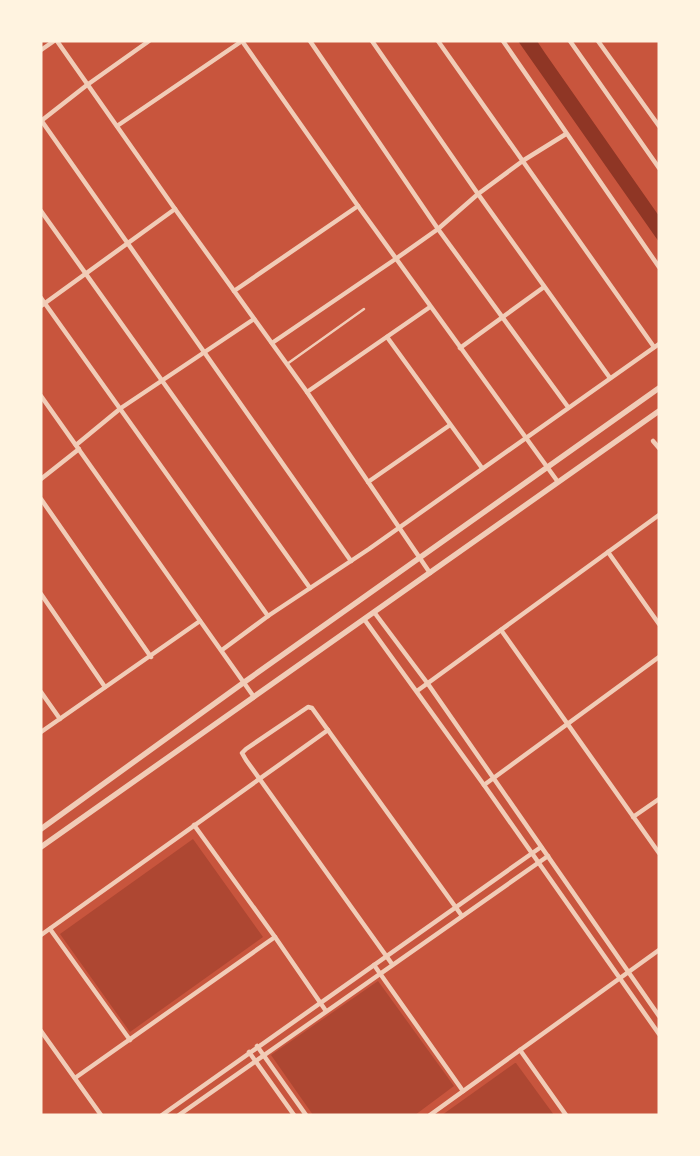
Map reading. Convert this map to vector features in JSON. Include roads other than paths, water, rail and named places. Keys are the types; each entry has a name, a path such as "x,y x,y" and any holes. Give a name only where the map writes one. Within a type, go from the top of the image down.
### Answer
{"street":[{"path":"41,50 55,41 307,392 430,573"},
{"path":"149,41 87,85 41,121 351,561"},
{"path":"117,126 242,41 430,307 558,482"},
{"path":"310,41 438,228 568,407"},
{"path":"372,41 478,194 610,378"},
{"path":"222,650 656,345 438,41"},
{"path":"503,41 659,267"},
{"path":"570,41 659,168"},
{"path":"598,41 659,126"},
{"path":"272,343 397,258 524,160 566,134"},
{"path":"234,291 358,206"},
{"path":"43,304 175,209"},
{"path":"41,211 310,588"},
{"path":"460,348 544,287"},
{"path":"41,298 43,304 121,408 268,616"},
{"path":"307,392 430,307"},
{"path":"41,480 121,408 254,319"},
{"path":"387,337 482,468"},
{"path":"41,829 243,682 659,388"},
{"path":"41,396 254,697"},
{"path":"41,847 659,411"},
{"path":"368,482 450,425"},
{"path":"654,441 659,448"},
{"path":"41,499 151,657"},
{"path":"417,692 659,515"},
{"path":"608,552 659,624"},
{"path":"41,594 105,687"},
{"path":"374,612 428,684 659,1016"},
{"path":"364,620 539,862 659,1034"},
{"path":"41,732 200,621"},
{"path":"501,630 659,853"},
{"path":"484,785 659,657"},
{"path":"41,692 60,719"},
{"path":"392,964 243,756 242,753 246,749 308,707 312,708 462,916"},
{"path":"41,935 328,730"},
{"path":"633,817 659,799"},
{"path":"194,825 326,1011"},
{"path":"162,1115 257,1046 542,847"},
{"path":"179,1115 548,856"},
{"path":"50,929 130,1040"},
{"path":"75,1078 275,937"},
{"path":"430,1115 659,950"},
{"path":"374,965 463,1091"},
{"path":"41,1031 102,1115"},
{"path":"257,1046 306,1115"},
{"path":"520,1050 566,1115"},
{"path":"249,1052 294,1115"}],"lane":[{"path":"287,364 364,309"}]}
